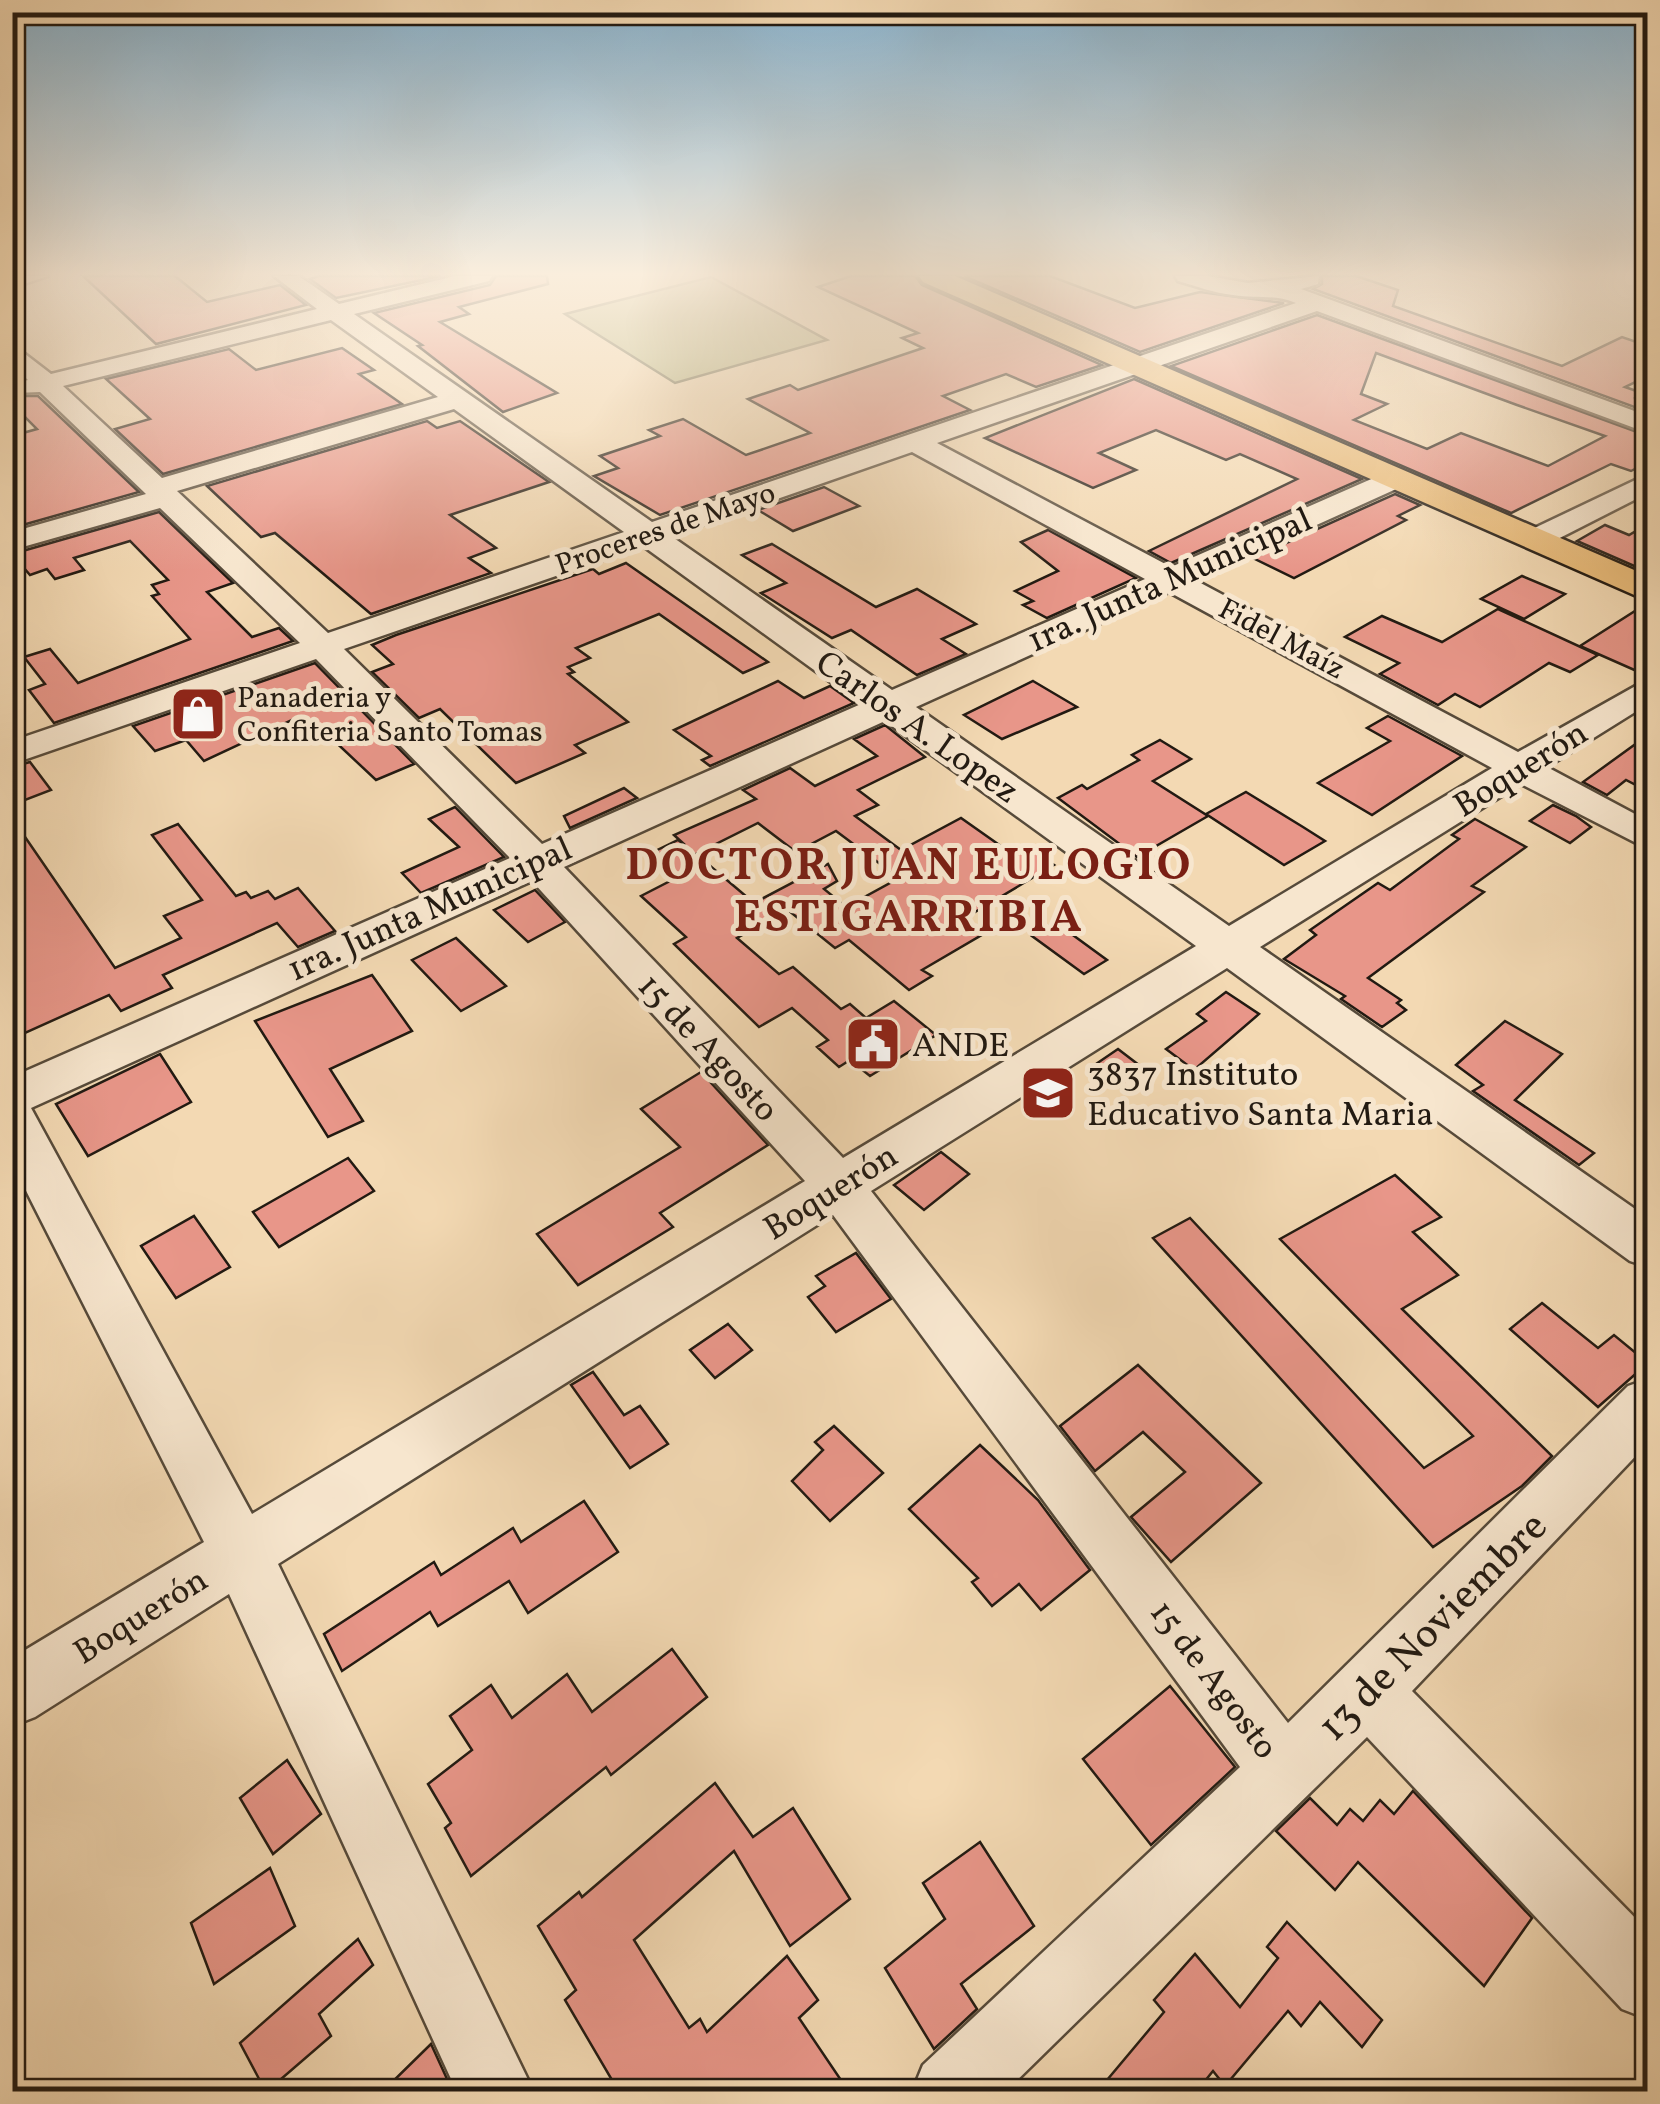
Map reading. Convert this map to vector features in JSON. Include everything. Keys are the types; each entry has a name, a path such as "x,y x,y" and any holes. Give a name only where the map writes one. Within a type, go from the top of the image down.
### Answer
{"main road":[{"path":"1157,374 1648,590"}],"street":[{"path":"28,387 80,374"},
{"name":"Carlos A. Lopez","path":"423,374 1648,1246"},
{"name":"Proceres de Mayo","path":"12,754 1110,374"},
{"path":"1509,374 1648,426"},
{"name":"15 de Agosto","path":"28,387 162,492 322,646 534,860 839,1186 1284,1771"},
{"path":"12,542 459,400"},
{"name":"Fidel Maíz","path":"914,442 1648,837"},
{"name":"1ra. Junta Municipal","path":"12,1097 534,860 1395,479"},
{"path":"1533,540 1648,482"},
{"name":"Boquerón","path":"12,1694 1648,690"},
{"path":"12,1116 241,1553 496,2092"},
{"name":"13 de Noviembre","path":"950,2092 1368,1691 1648,1404"},
{"path":"1368,1691 1648,1983"}],"green space":[{"path":"661,374 706,374 675,383"}],"building":[{"path":"126,374 359,374 402,404 163,474 115,429 150,419 106,379"},
{"path":"454,374 526,374 557,393 503,412"},
{"path":"845,374 1005,374 943,396 970,410 660,515 594,476 618,468 600,456 660,436 649,430 683,419 746,455 810,433 748,399 790,385 798,390"},
{"path":"1006,374 1074,374 1036,387"},
{"path":"1190,374 1368,374 1361,394 1387,404 1354,420 1427,449 1461,433 1548,466 1605,436 1433,374 1479,374 1648,436 1648,462 1631,471 1611,464 1511,513"},
{"path":"1545,374 1648,374 1625,387 1645,394 1636,398 1648,403 1648,412"},
{"path":"1134,379 1362,479 1171,563 1149,551 1297,479 1240,454 1226,460 1156,430 1099,453 1136,470 1093,488 985,438"},
{"path":"12,396 38,396 139,492 12,528 12,436 37,429 12,404"},
{"path":"427,421 437,428 460,421 549,482 450,515 496,548 469,558 491,573 371,614 275,533 261,537 207,486"},
{"path":"824,487 859,506 793,531 758,510"},
{"path":"1395,494 1420,505 1398,516 1406,520 1294,578 1253,558"},
{"path":"159,512 233,583 207,592 252,637 279,628 293,641 54,723 29,690 45,684 24,657 50,649 78,683 190,639 152,596 159,594 152,585 168,580 130,541 74,558 84,570 55,579 47,569 30,575 12,554"},
{"path":"1648,524 1648,572 1577,541 1605,525 1629,535"},
{"path":"1048,530 1136,578 1047,618 1023,605 1033,601 1015,591 1058,571 1021,542"},
{"path":"772,544 876,607 917,589 976,624 942,639 966,654 917,675 851,630 832,638 761,593 786,583 742,555"},
{"path":"626,563 768,662 743,673 659,614 576,648 590,658 568,667 574,672 568,674 628,722 575,745 585,753 516,783 440,709 419,718 372,672 393,664 372,645 593,569 599,574"},
{"path":"1522,576 1565,594 1524,619 1481,599"},
{"path":"1646,604 1648,676 1580,646"},
{"path":"1498,609 1598,655 1570,672 1549,663 1480,707 1455,694 1438,705 1380,674 1399,663 1345,637 1382,616 1442,642"},
{"path":"315,663 414,764 376,780 327,734 311,739 294,719 204,761 186,740 155,751 133,726"},
{"path":"778,681 804,698 830,686 854,703 710,766 702,760 711,756 674,730"},
{"path":"1033,681 1077,707 1002,739 964,715"},
{"path":"1388,716 1462,756 1372,815 1318,783 1390,741 1367,728"},
{"path":"885,725 925,757 858,790 878,805 855,816 901,850 961,818 1015,856 1029,848 1054,865 965,918 985,933 922,970 932,976 909,990 849,940 835,948 788,910 737,938 779,974 793,967 841,1009 850,1004 866,1018 894,1001 936,1035 870,1076 850,1060 839,1067 817,1047 828,1040 792,1008 759,1027 674,944 686,937 641,896 672,880 645,856 678,840 685,845 674,835 756,799 743,790 790,768 815,786 877,756 854,739","holes":["758,823 796,852 836,831 899,878 846,907 824,889 837,881 828,864 754,903 696,854"]},
{"path":"1648,735 1648,774 1634,784 1626,780 1607,795 1583,782"},
{"path":"1160,740 1191,759 1153,781 1208,816 1137,857 1058,798 1082,785 1087,789 1139,760 1132,755"},
{"path":"30,762 51,790 12,805 12,767"},
{"path":"624,788 637,798 570,828 564,816"},
{"path":"1246,792 1325,841 1284,865 1206,814"},
{"path":"1553,805 1591,827 1570,843 1530,821"},
{"path":"455,807 504,857 421,893 402,873 459,847 429,819"},
{"path":"12,818 115,968 181,938 164,916 202,900 152,835 178,824 236,896 246,892 251,898 268,891 275,899 298,888 335,931 298,947 277,923 163,975 172,988 121,1011 109,995 25,1033 12,1012"},
{"path":"1475,819 1526,847 1472,886 1484,892 1368,978 1401,1000 1397,1003 1406,1010 1382,1027 1341,999 1345,996 1284,959 1316,935 1310,930 1378,883 1390,890 1459,839 1452,835"},
{"path":"535,890 565,922 528,942 494,910"},
{"path":"1055,922 1107,960 1084,974 1032,936"},
{"path":"456,938 506,986 461,1011 412,960"},
{"path":"372,975 412,1031 330,1069 363,1121 328,1137 255,1021"},
{"path":"1226,992 1259,1014 1194,1070 1166,1049 1206,1021 1197,1014"},
{"path":"1505,1021 1562,1054 1515,1100 1594,1153 1579,1165 1473,1091 1483,1085 1456,1065"},
{"path":"1118,1049 1148,1072 1122,1089 1093,1066"},
{"path":"160,1054 191,1102 88,1156 56,1104"},
{"path":"701,1072 768,1145 660,1213 673,1227 578,1285 537,1234 680,1147 641,1109"},
{"path":"941,1152 969,1174 924,1210 894,1185"},
{"path":"348,1158 374,1191 279,1247 253,1212"},
{"path":"1395,1175 1441,1217 1413,1232 1458,1275 1402,1309 1552,1456 1522,1486 1433,1547 1153,1238 1190,1218 1424,1468 1473,1436 1280,1239"},
{"path":"194,1216 230,1267 176,1298 141,1246"},
{"path":"856,1253 891,1299 836,1332 808,1297 825,1286 816,1276"},
{"path":"1542,1303 1598,1348 1614,1335 1648,1363 1598,1407 1510,1329"},
{"path":"728,1324 752,1350 715,1378 690,1350"},
{"path":"1138,1365 1261,1483 1171,1562 1131,1517 1185,1472 1143,1432 1095,1471 1060,1426"},
{"path":"593,1372 624,1415 640,1406 668,1444 630,1468 571,1385"},
{"path":"834,1426 883,1473 830,1521 792,1481 823,1450 815,1442"},
{"path":"980,1445 1038,1500 1090,1570 1041,1610 1019,1584 992,1606 972,1582 978,1578 909,1509"},
{"path":"584,1501 618,1552 528,1613 509,1581 438,1626 430,1612 342,1671 324,1634 434,1562 441,1575 513,1528 521,1542"},
{"path":"672,1649 707,1697 611,1775 606,1767 471,1876 445,1828 451,1823 428,1784 472,1750 450,1716 491,1685 512,1718 567,1674 592,1712"},
{"path":"1170,1686 1235,1767 1151,1845 1083,1759"},
{"path":"287,1760 321,1814 273,1854 240,1798"},
{"path":"715,1783 753,1837 793,1808 850,1899 790,1946 734,1851 634,1940 689,2028 700,2019 707,2032 787,1956 818,2000 799,2018 849,2092 619,2092 565,2000 576,1990 538,1926 579,1892 582,1897"},
{"path":"1413,1791 1532,1918 1484,1986 1358,1862 1335,1890 1276,1831 1310,1798 1337,1825 1350,1809 1363,1821 1380,1800 1394,1814"},
{"path":"980,1842 1034,1926 961,1984 977,2009 934,2049 885,1968 945,1919 923,1883"},
{"path":"270,1868 295,1926 214,1984 191,1923"},
{"path":"1287,1922 1382,2020 1362,2047 1320,2002 1301,2026 1288,2011 1225,2086 1213,2071 1196,2092 1097,2092 1164,2012 1154,2000 1195,1954 1240,2007 1278,1958 1267,1947"},
{"path":"358,1939 373,1965 319,2014 331,2036 266,2092 240,2043"},
{"path":"431,2044 453,2092 382,2092"}],"place":[{"name":"Panaderia y Confiteria Santo Tomas","path":"198,714"},
{"name":"ANDE","path":"873,1044"},
{"name":"3837 Instituto Educativo Santa Maria","path":"1048,1093"}],"district":[{"name":"DOCTOR JUAN EULOGIO ESTIGARRIBIA","path":"909,889"}]}
